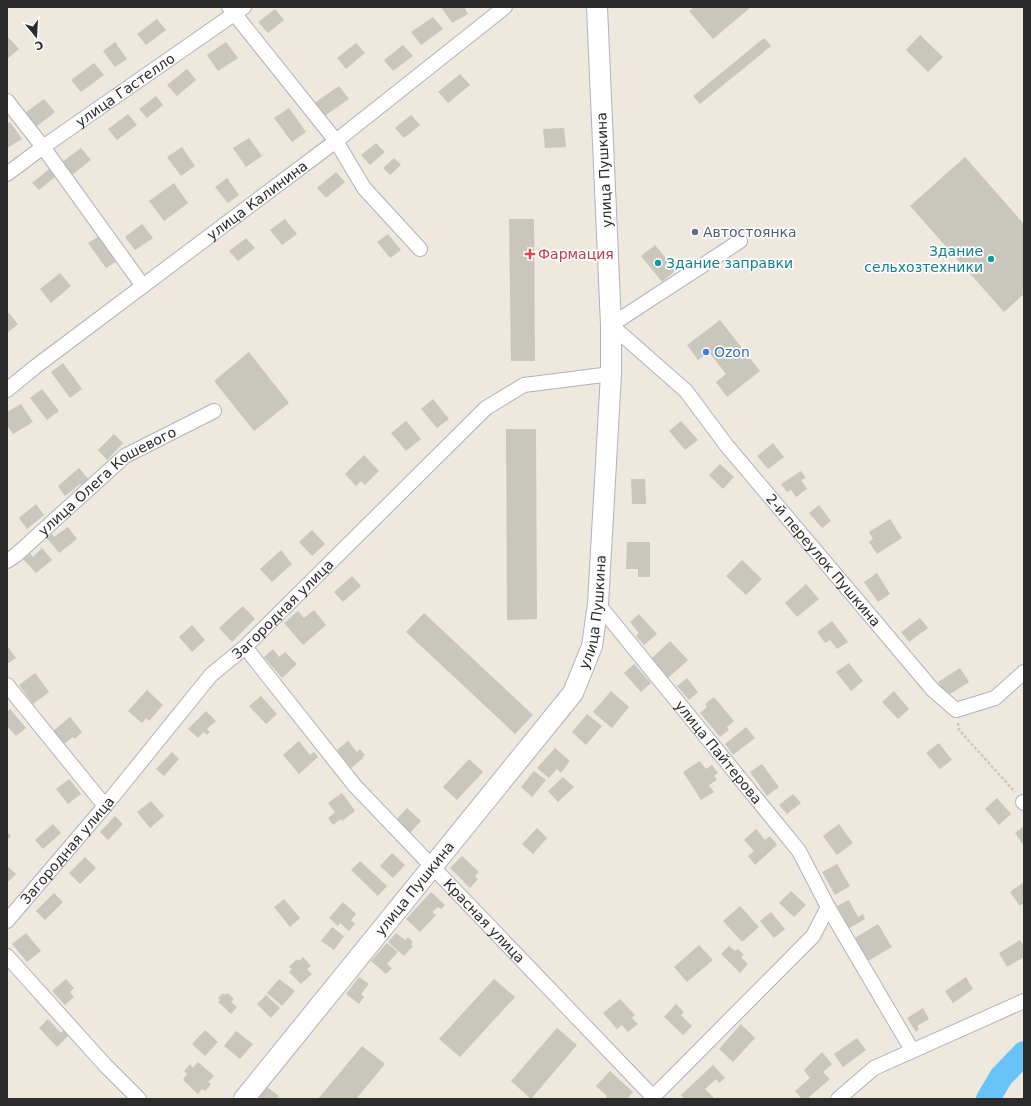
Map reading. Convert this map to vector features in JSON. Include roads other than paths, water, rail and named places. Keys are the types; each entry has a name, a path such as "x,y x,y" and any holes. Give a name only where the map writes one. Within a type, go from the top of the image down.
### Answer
{"main road":[{"name":"улица Пушкина","path":"244,1099 574,693 592,646 598,604 611,374 611,325 596,7"}],"street":[{"name":"улица Калинина","path":"7,390 336,141 505,7"},
{"path":"236,9 336,141 364,188 420,248"},
{"name":"улица Гастелло","path":"7,174 236,9"},
{"path":"7,101 43,147 143,286"},
{"path":"611,325 740,241"},
{"name":"2-й переулок Пушкина","path":"611,325 686,391 726,446 933,690 956,710 995,698 1024,672"},
{"name":"Загородная улица","path":"7,921 105,806 211,675 245,647 486,408 524,385 611,374"},
{"name":"улица Олега Кошевого","path":"7,561 16,555 125,456 214,411"},
{"name":"улица Пайтерова","path":"598,604 799,851 828,907 912,1050"},
{"name":"Красная улица","path":"245,647 355,786 653,1098"},
{"path":"7,684 105,806"},
{"path":"653,1098 814,936 828,907"},
{"path":"7,956 139,1099"},
{"path":"838,1099 874,1068 1024,1001"}],"waterway":[{"path":"988,1099 1001,1077 1024,1053"}],"place":[{"name":"Автостоянка","path":"695,232"},
{"name":"Фармация","path":"530,254"},
{"name":"Здание сельхозтехники","path":"991,259"},
{"name":"Здание заправки","path":"658,263"},
{"name":"Ozon","path":"706,352"}]}
